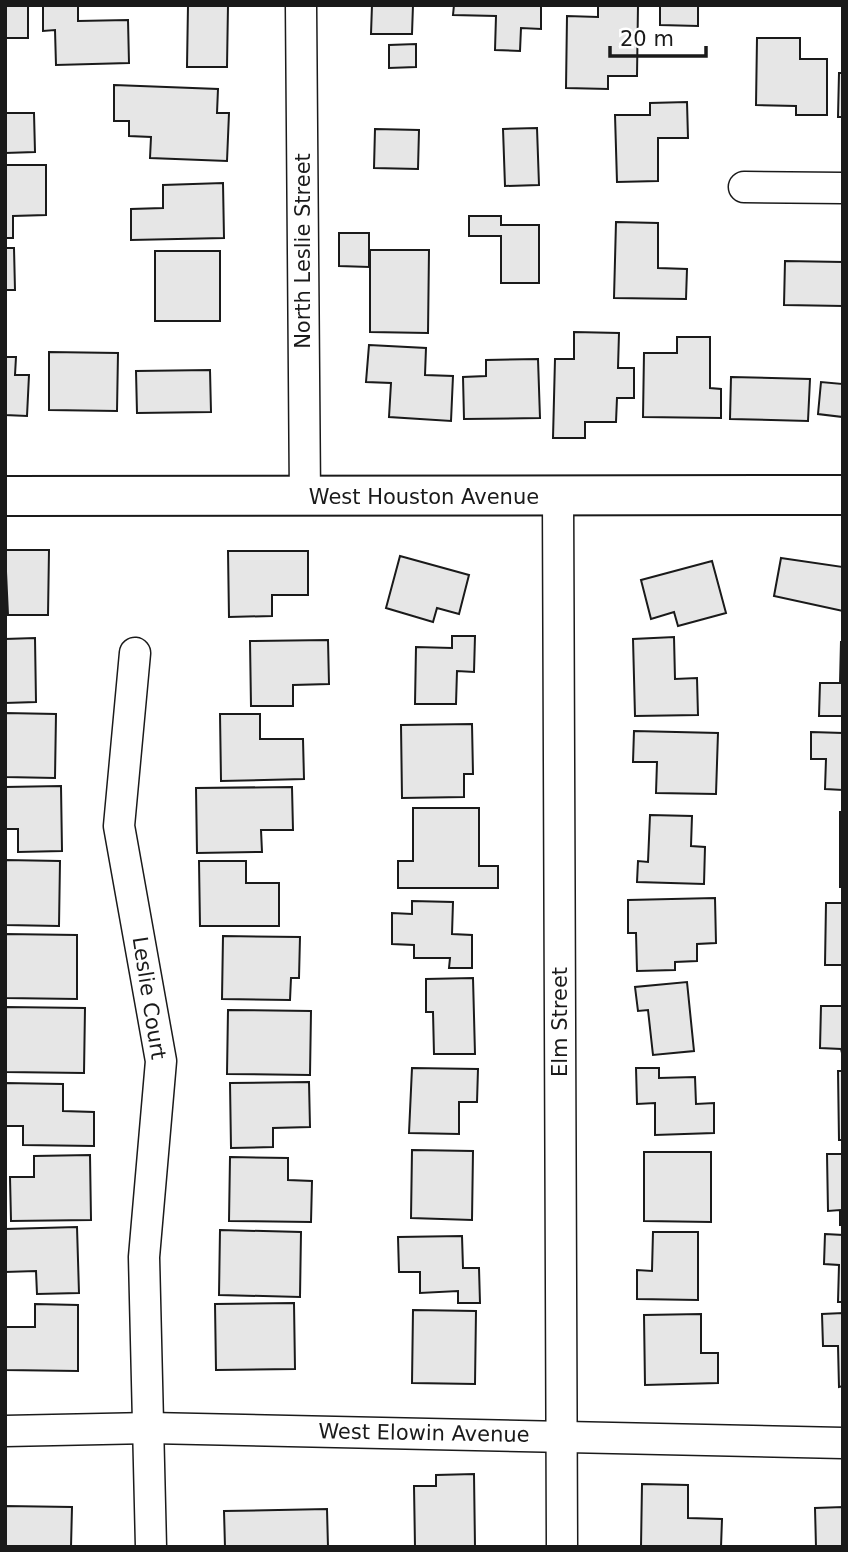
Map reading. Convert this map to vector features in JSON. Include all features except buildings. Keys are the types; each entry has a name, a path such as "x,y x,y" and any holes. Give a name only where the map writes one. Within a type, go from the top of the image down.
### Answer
{"main road":[{"name":"West Houston Avenue","path":"5,496 843,495"}],"street":[{"name":"North Leslie Street","path":"301,5 305,497"},
{"path":"744,187 843,188"},
{"name":"Elm Street","path":"558,497 562,1547"},
{"name":"Leslie Court","path":"135,653 119,826 161,1060 144,1257 150,1429"},
{"path":"150,1429 151,1547"},
{"name":"West Elowin Avenue","path":"5,1431 150,1429 843,1443"}]}
